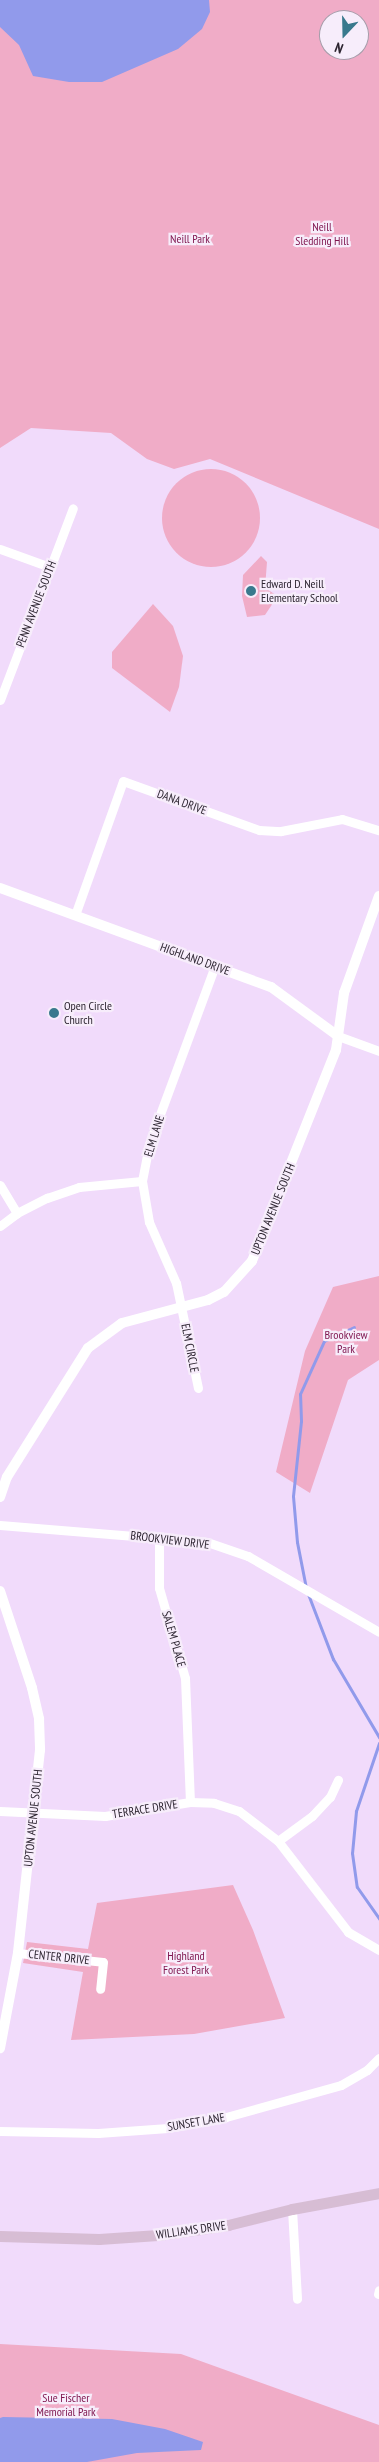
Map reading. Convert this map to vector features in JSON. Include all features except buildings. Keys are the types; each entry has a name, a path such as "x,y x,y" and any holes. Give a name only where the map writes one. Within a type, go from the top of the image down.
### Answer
{"main road":[{"name":"WILLIAMS DRIVE","path":"0,2236 99,2239 158,2235 228,2225 292,2209 379,2193"}],"street":[{"name":"PENN AVENUE SOUTH","path":"0,700 73,508"},
{"path":"0,549 50,567"},
{"name":"DANA DRIVE","path":"75,915 123,781 259,830 281,831 342,819 379,830"},
{"name":"HIGHLAND DRIVE","path":"0,888 272,987 338,1036 379,1051"},
{"name":"UPTON AVENUE SOUTH","path":"0,1497 7,1477 88,1348 122,1322 182,1308 224,1292 252,1262 336,1050 344,994 378,899"},
{"name":"ELM LANE","path":"182,1308 176,1283 149,1222 142,1181 148,1144 215,966"},
{"path":"0,1226 17,1213 78,1187 142,1181"},
{"path":"0,1185 17,1213"},
{"name":"ELM CIRCLE","path":"182,1308 198,1388"},
{"name":"BROOKVIEW DRIVE","path":"0,1525 159,1536 207,1542 248,1556 379,1632"},
{"name":"SALEM PLACE","path":"159,1536 159,1588 185,1678 190,1802"},
{"name":"UPTON AVENUE SOUTH","path":"0,1591 32,1688 39,1719 40,1750 18,1953 0,2048"},
{"path":"278,1841 312,1816 330,1797 338,1780"},
{"name":"TERRACE DRIVE","path":"0,1811 104,1816 190,1802 214,1803 239,1811 278,1841 348,1932 379,1950"},
{"name":"CENTER DRIVE","path":"18,1953 103,1962 100,1989"},
{"name":"SUNSET LANE","path":"0,2131 98,2133 168,2128 226,2117 341,2085 367,2070 379,2058"},
{"path":"292,2209 297,2300"}],"green space":[{"name":"Neill Park","path":"0,0 379,0 379,529 210,459 174,469 147,459 111,433 31,428 0,448"},
{"path":"211,469 230,473 245,484 256,499 260,518 256,537 245,552 230,563 211,567 192,563 177,552 166,537 162,518 166,499 177,484 192,473"},
{"path":"261,556 267,562 265,588 276,595 275,600 265,615 247,617 242,596 243,575"},
{"path":"153,604 173,626 183,656 179,687 170,712 112,668 112,652"},
{"name":"Brookview Park","path":"379,1276 379,1360 348,1380 310,1493 276,1472 305,1351 333,1287"},
{"name":"Highland Forest Park","path":"233,1885 253,1930 285,2018 194,2034 71,2040 83,1972 23,1963 27,1942 88,1949 97,1903"},
{"name":"Sue Fischer Memorial Park","path":"0,2344 181,2354 379,2425 379,2462 0,2462"}],"water":[{"path":"0,0 209,0 210,12 202,29 178,49 102,82 69,82 33,76 19,45 0,27"},
{"path":"0,2418 112,2419 165,2429 203,2442 201,2450 137,2453 87,2462 0,2462"}],"waterway":[{"path":"306,1588 297,1542 293,1496 301,1421 300,1394 324,1341 354,1327"},
{"path":"308,1594 333,1659 379,1737"},
{"path":"379,1743 356,1811 352,1853 357,1887 379,1919"}],"place":[{"name":"Edward D. Neill Elementary School","path":"251,591"},
{"name":"Open Circle Church","path":"54,1013"}],"park label":[{"name":"Neill Sledding Hill","path":"322,234"}]}
